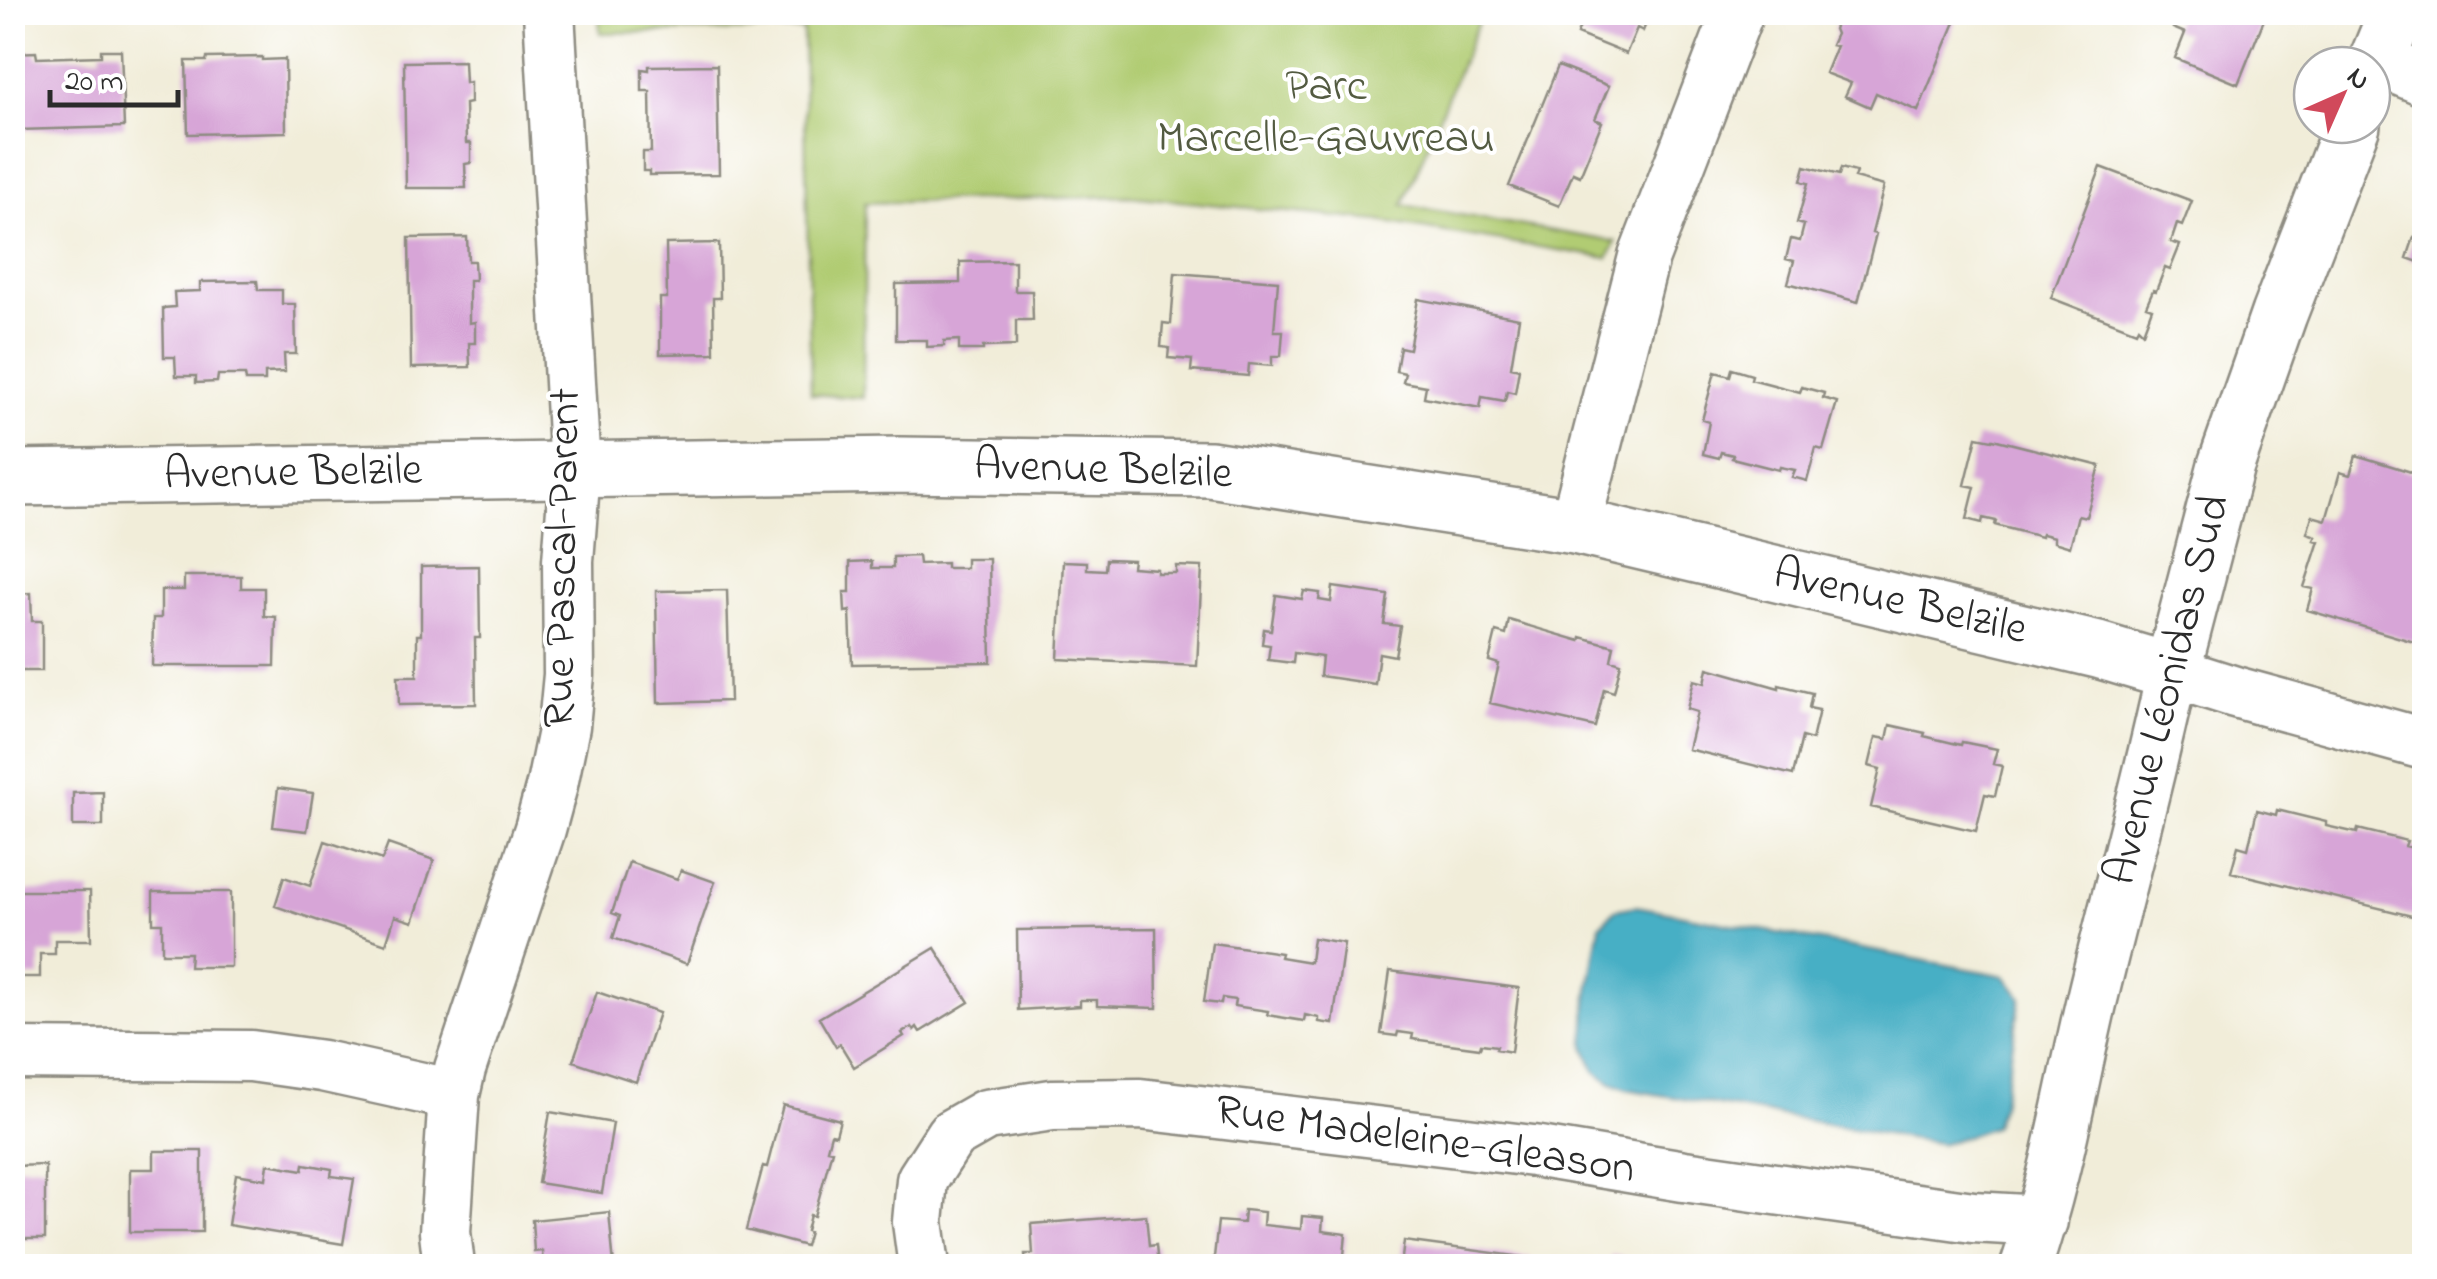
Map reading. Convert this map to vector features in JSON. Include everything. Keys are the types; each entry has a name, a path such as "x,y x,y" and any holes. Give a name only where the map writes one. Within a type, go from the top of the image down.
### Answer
{"street":[{"name":"Rue Pascal-Parent","path":"449,1266 445,1232 454,1095 540,829 561,741 568,675 568,562 575,470 549,12"},
{"path":"1575,526 1644,257 1738,12"},
{"name":"Avenue Léonidas Sud","path":"2034,1244 2226,465 2344,145"},
{"name":"Avenue Belzile","path":"12,478 900,465 1210,469 1575,526 2098,650 2172,672"},
{"path":"2172,672 2424,744"},
{"path":"12,1054 263,1058 337,1069 454,1095"},
{"name":"Rue Madeleine-Gleason","path":"924,1266 918,1222 922,1180 951,1135 986,1115 1052,1104 1140,1104 1533,1152 1972,1217 2034,1244"}],"green space":[{"name":"Parc Marcelle-Gauvreau","path":"599,13 1482,13 1403,205 1616,242 1608,258 1378,221 1129,196 865,203 863,398 811,394 803,30 600,33"}],"water":[{"path":"1636,906 2005,976 2021,997 2002,1104 1993,1127 1943,1144 1626,1089 1611,1083 1595,1071 1585,1046 1587,1002 1600,925 1615,910"}],"building":[{"path":"1586,12 1644,12 1649,16 1643,31 1637,28 1626,54 1577,34"},
{"path":"1842,12 1958,15 1918,111 1876,93 1870,107 1845,96 1851,83 1825,73 1836,46 1831,45"},
{"path":"2179,12 2267,12 2238,84 2175,58 2185,33 2173,28"},
{"path":"101,50 121,50 124,127 17,130 14,53 36,52 37,58 101,56"},
{"path":"285,59 286,132 188,134 186,61"},
{"path":"464,61 465,83 470,82 470,103 465,104 466,143 471,143 471,163 465,164 466,188 406,188 404,62"},
{"path":"717,65 719,174 649,175 649,171 643,171 643,152 651,152 650,91 642,91 642,69"},
{"path":"1558,66 1609,86 1595,119 1602,122 1580,176 1573,173 1559,206 1509,186"},
{"path":"1805,166 1839,175 1841,168 1856,172 1854,178 1884,186 1858,302 1788,283 1794,261 1786,259 1791,239 1800,241 1804,225 1797,223 1808,183 1801,181"},
{"path":"2101,167 2192,201 2171,242 2180,245 2170,270 2165,268 2146,306 2152,308 2143,332 2051,298"},
{"path":"467,237 468,261 474,261 475,280 469,280 469,323 475,322 475,343 469,343 470,367 411,368 409,238"},
{"path":"2414,237 2424,240 2424,264 2407,258"},
{"path":"719,243 720,298 713,298 714,353 660,354 660,298 667,298 666,244"},
{"path":"1015,261 1015,291 1032,291 1033,320 1016,320 1016,346 959,350 959,340 927,347 927,340 896,340 896,284 960,283 960,262"},
{"path":"1175,273 1278,281 1274,331 1283,331 1281,356 1272,356 1272,366 1249,364 1248,376 1191,371 1192,360 1168,358 1169,348 1161,347 1163,323 1171,324"},
{"path":"257,281 258,290 282,290 282,304 295,304 296,354 284,354 285,372 265,373 265,381 246,381 245,375 218,375 217,382 196,383 196,376 176,376 175,357 164,357 163,308 175,307 174,292 200,291 200,282"},
{"path":"1418,299 1519,318 1511,367 1519,369 1515,393 1507,391 1505,401 1482,397 1480,408 1424,397 1426,386 1403,382 1405,373 1396,371 1400,347 1409,349"},
{"path":"1732,369 1752,375 1751,379 1800,392 1802,387 1824,393 1823,398 1837,402 1823,450 1816,448 1807,481 1792,477 1795,470 1779,470 1721,452 1719,458 1703,454 1709,422 1702,420 1715,372 1730,376"},
{"path":"1977,437 2100,466 2086,517 2078,515 2070,547 2054,542 2054,537 1995,525 1996,521 1967,519 1975,487 1965,485"},
{"path":"2356,455 2424,476 2424,645 2307,610 2313,589 2304,587 2319,541 2307,533 2312,516 2326,520 2340,472 2350,475"},
{"path":"918,556 919,564 946,563 946,568 966,568 966,559 989,559 991,662 852,664 850,611 845,612 844,592 850,592 850,562 872,561 872,568 893,568 893,557"},
{"path":"1106,559 1133,560 1132,567 1157,569 1157,573 1176,573 1176,566 1202,567 1197,666 1058,659 1063,561 1087,562 1087,569 1105,570"},
{"path":"479,566 476,704 399,705 398,676 417,676 421,567"},
{"path":"184,576 241,576 241,588 264,588 264,616 276,617 275,666 152,666 153,618 161,618 161,590 184,590"},
{"path":"1333,587 1388,595 1384,624 1400,626 1395,656 1379,653 1375,684 1320,676 1322,657 1294,653 1293,663 1268,660 1270,645 1262,644 1264,629 1271,630 1276,595 1302,599 1304,591 1320,593 1319,600 1331,602"},
{"path":"727,590 730,701 658,703 656,591"},
{"path":"31,593 32,621 42,621 42,671 12,671 12,594"},
{"path":"1509,620 1580,641 1581,637 1614,646 1611,660 1621,663 1614,692 1604,689 1595,727 1490,703 1499,664 1489,661 1496,632 1506,635"},
{"path":"1708,668 1812,693 1809,708 1819,710 1812,740 1802,737 1793,775 1688,749 1697,712 1687,709 1694,680 1705,683"},
{"path":"1890,725 1961,745 1962,742 1997,749 1993,764 2002,766 1995,796 1985,794 1976,831 1871,807 1880,769 1869,766 1876,737 1887,739"},
{"path":"278,788 313,793 307,831 273,827"},
{"path":"103,792 103,826 73,826 73,793"},
{"path":"2257,810 2276,815 2277,810 2357,833 2358,829 2407,841 2405,846 2424,850 2414,889 2422,891 2416,917 2231,872 2238,846 2248,849"},
{"path":"325,841 382,860 388,844 434,860 413,922 395,916 386,944 275,906 284,877 310,886"},
{"path":"629,862 677,879 681,870 715,882 687,964 613,938 620,916 612,913"},
{"path":"12,891 90,891 91,940 55,940 55,954 40,954 40,977 12,977"},
{"path":"153,892 231,892 231,967 189,967 190,953 162,953 162,923 153,923"},
{"path":"1156,928 1157,1008 1097,1006 1097,1000 1080,1000 1080,1006 1018,1010 1017,930"},
{"path":"1313,938 1344,943 1333,1024 1305,1015 1304,1021 1267,1015 1268,1011 1234,1006 1235,1000 1222,998 1221,1004 1204,1002 1212,943 1281,953 1280,957 1310,962"},
{"path":"935,948 969,1002 920,1032 912,1027 854,1067 840,1044 836,1047 819,1018"},
{"path":"1390,971 1519,988 1511,1052 1496,1049 1497,1046 1481,1044 1480,1048 1412,1039 1413,1034 1381,1034"},
{"path":"597,992 659,1013 636,1082 573,1061"},
{"path":"783,1105 840,1120 836,1135 831,1134 827,1149 832,1150 814,1216 810,1215 805,1246 746,1230"},
{"path":"550,1112 613,1123 602,1193 538,1183"},
{"path":"154,1151 202,1151 202,1232 130,1232 130,1169 154,1169"},
{"path":"268,1164 303,1170 304,1164 332,1169 331,1176 354,1179 343,1244 228,1225 236,1174 266,1179"},
{"path":"45,1165 45,1239 12,1239 12,1166"},
{"path":"1244,1210 1264,1212 1263,1225 1301,1229 1302,1216 1323,1218 1322,1231 1346,1234 1343,1266 1213,1266 1218,1221 1243,1223"},
{"path":"609,1212 614,1266 543,1266 542,1251 534,1252 532,1220"},
{"path":"1146,1215 1149,1246 1156,1245 1158,1266 1026,1266 1025,1254 1033,1254 1031,1224"},
{"path":"1404,1241 1531,1258 1530,1266 1401,1266"},
{"path":"1611,1255 1632,1259 1630,1266 1610,1266"}]}
